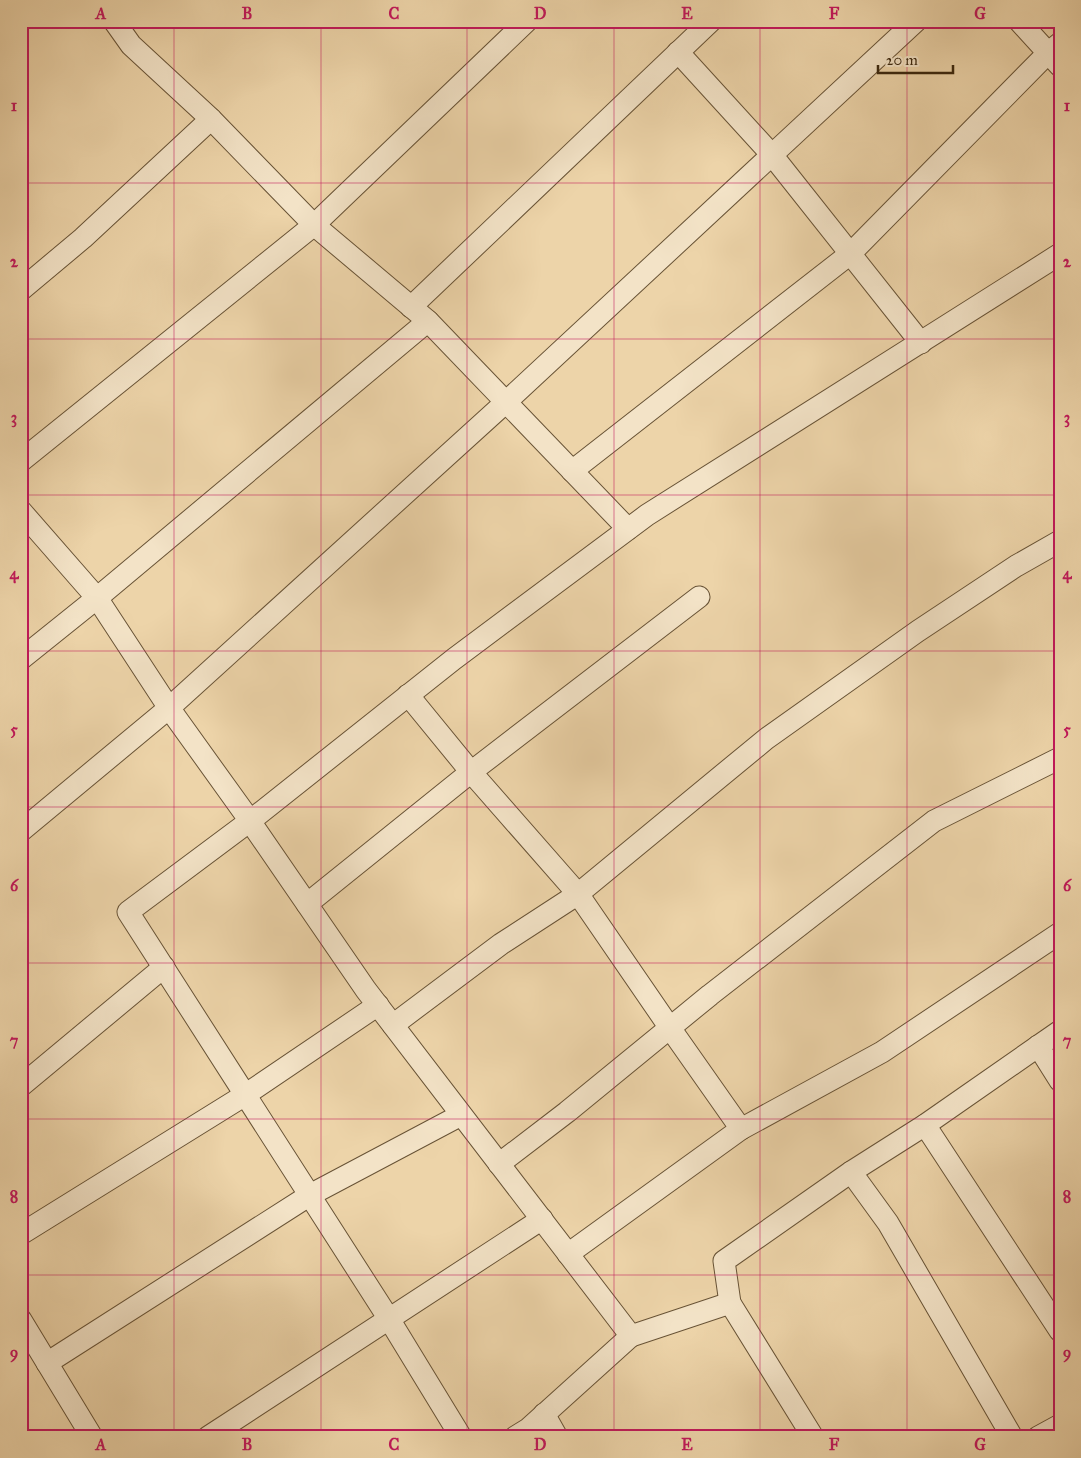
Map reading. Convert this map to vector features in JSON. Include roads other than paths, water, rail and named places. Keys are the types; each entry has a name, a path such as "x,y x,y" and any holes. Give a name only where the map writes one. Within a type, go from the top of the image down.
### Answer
{"street":[{"path":"114,21 131,45 211,120 314,225 428,321 628,529"},
{"path":"21,461 314,225 527,21"},
{"path":"411,307 711,21"},
{"path":"21,831 169,708 506,402 916,21"},
{"path":"572,471 850,254 1056,54 1019,21"},
{"path":"678,52 772,156 921,343"},
{"path":"21,290 83,238 211,120"},
{"path":"460,1437 389,1319 128,912 250,820 454,658 647,515 1060,254"},
{"path":"21,659 97,598 428,321"},
{"path":"21,510 97,598 169,708 250,820 378,1005 631,1336"},
{"path":"393,1025 501,944 578,894 766,739 918,631 1016,566 1060,541"},
{"path":"307,904 471,772 699,597"},
{"path":"408,695 471,772 578,894 741,1129"},
{"path":"500,1164 710,995 934,822 1060,758"},
{"path":"568,1254 741,1129 882,1052 1060,933"},
{"path":"21,1086 164,967"},
{"path":"21,1234 245,1095 378,1005"},
{"path":"813,1437 730,1303 724,1261 851,1172 925,1125 1060,1031"},
{"path":"1038,1046 1060,1081"},
{"path":"47,1363 310,1195 461,1115"},
{"path":"925,1125 1060,1331"},
{"path":"851,1172 888,1222 1012,1437"},
{"path":"208,1437 542,1220"},
{"path":"515,1437 528,1429 631,1336 730,1303"},
{"path":"21,1320 92,1437"},
{"path":"544,1414 557,1437"},
{"path":"1038,1437 1060,1424"}]}
